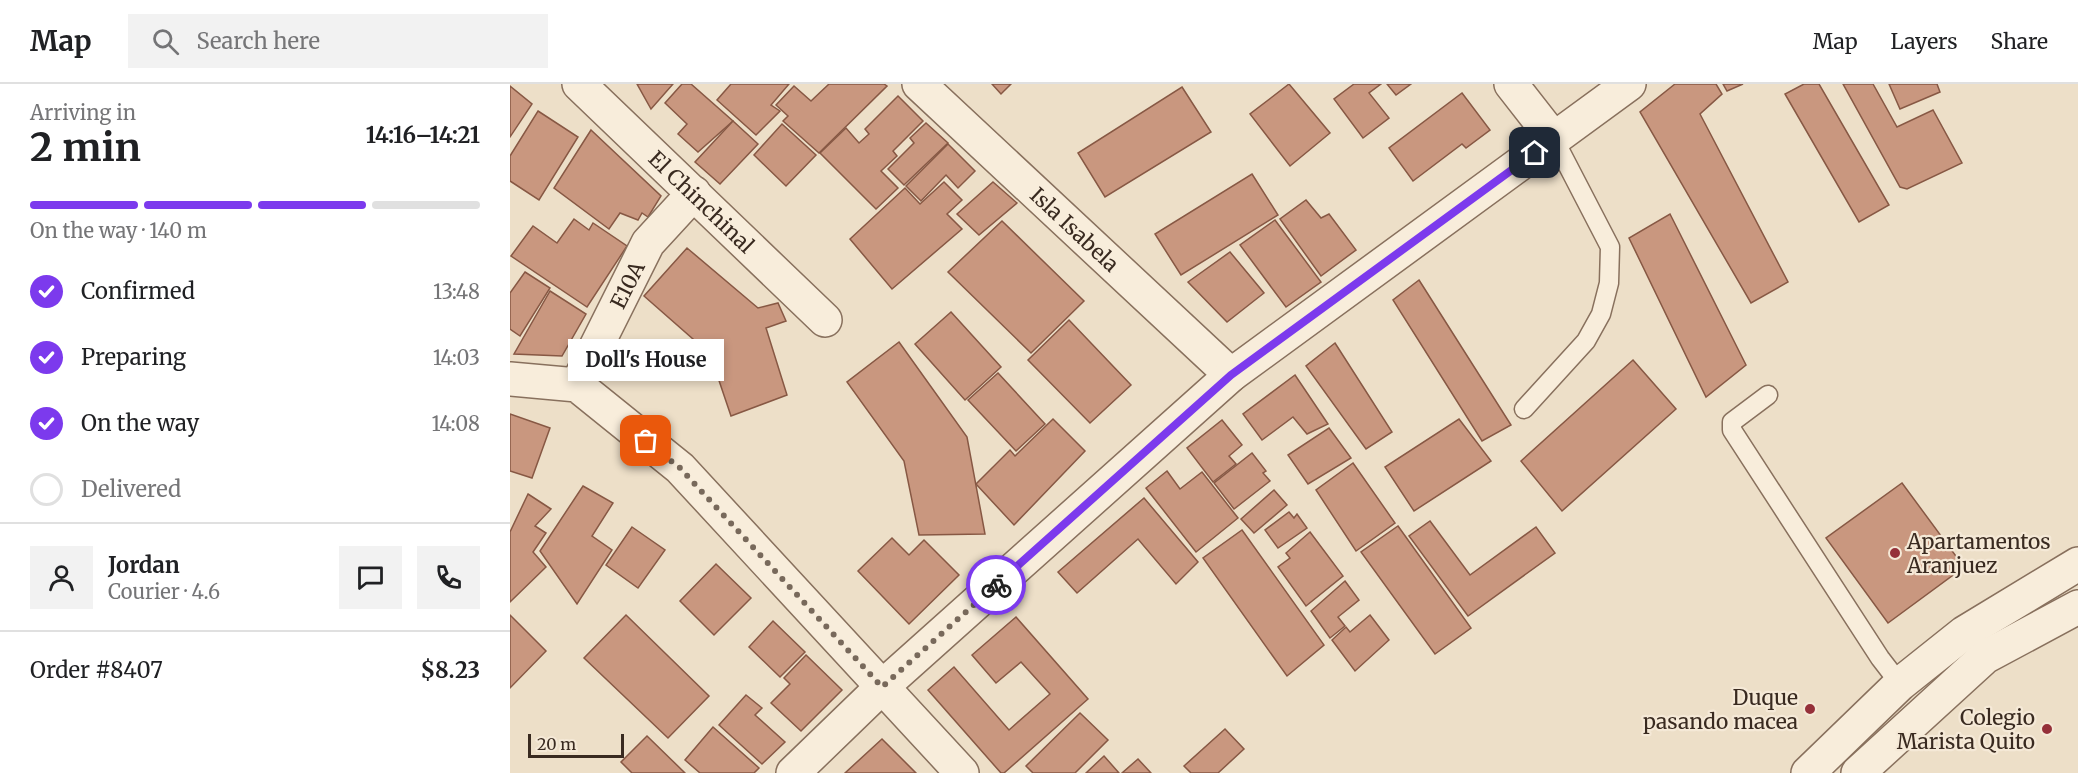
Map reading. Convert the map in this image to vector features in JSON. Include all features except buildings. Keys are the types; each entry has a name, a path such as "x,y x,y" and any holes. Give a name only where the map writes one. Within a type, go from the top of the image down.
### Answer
{"street":[{"name":"El Chinchinal","path":"579,84 825,320"},
{"name":"Isla Isabela","path":"919,84 1231,375"},
{"path":"1511,84 1554,139"},
{"path":"793,773 882,687 1231,375 1629,84"},
{"name":"E10A","path":"577,386 648,243 694,193"},
{"path":"510,379 577,386 680,468 962,773"},
{"path":"1808,773 1900,684 1964,633 2078,564"},
{"path":"1858,773 1985,657 2078,608"}],"lane":[{"path":"1524,409 1586,341 1601,314 1609,283 1610,247 1554,139"},
{"path":"1768,395 1732,422 1732,430 1880,658 1900,684"}],"way so far":[{"path":"646,441 680,468 882,687 996,585"}],"place":[{"name":"Doll's House","path":"646,441"},
{"name":"Apartamentos Aranjuez","path":"1895,553"},
{"name":"Duque pasando macea","path":"1810,709"},
{"name":"Colegio Marista Quito","path":"2047,729"}],"route":[{"path":"996,585 1231,375 1535,153"}]}
